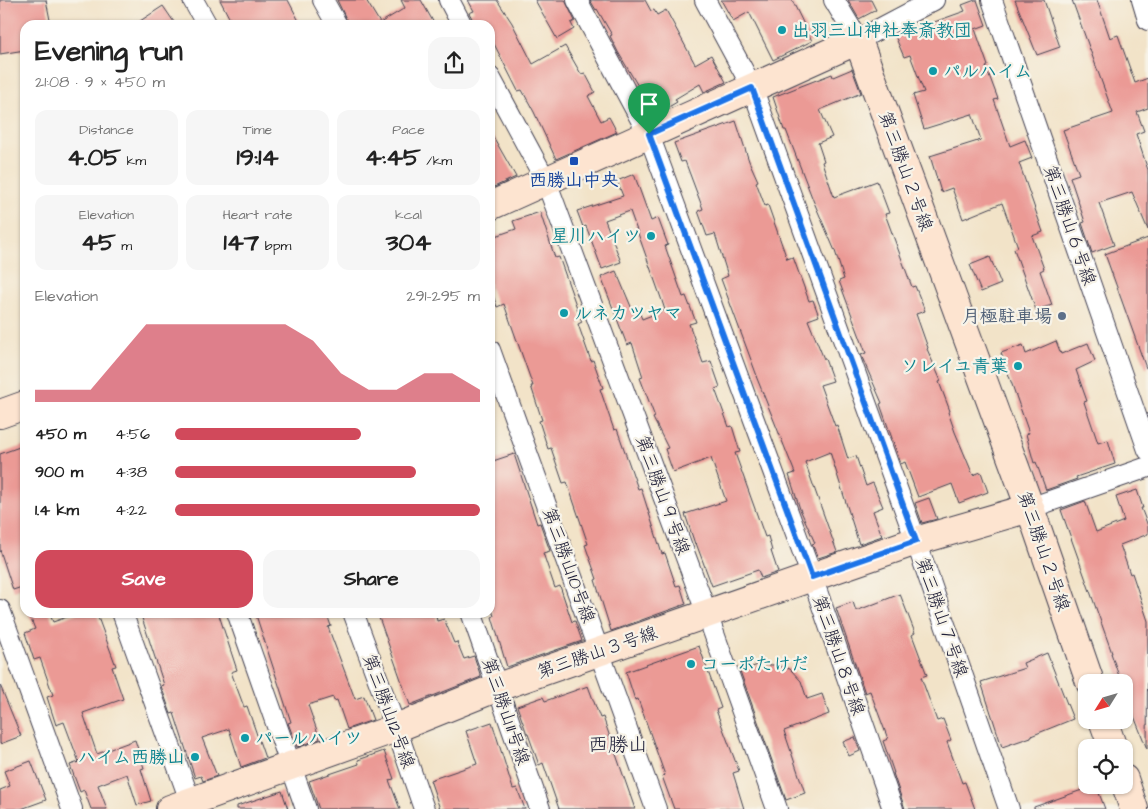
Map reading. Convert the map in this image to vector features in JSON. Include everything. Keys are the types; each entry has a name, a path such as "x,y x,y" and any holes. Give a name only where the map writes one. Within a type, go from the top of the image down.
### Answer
{"street":[{"path":"193,0 204,20"},
{"path":"323,0 333,20"},
{"path":"449,0 459,20"},
{"name":"第三勝山８号線","path":"577,0 649,134 812,577 893,809"},
{"name":"第三勝山７号線","path":"705,0 752,88 916,541 1009,809"},
{"path":"834,0 858,40"},
{"path":"495,204 858,40 934,0"},
{"name":"第三勝山６号線","path":"992,0 1148,450"},
{"path":"1142,0 1148,20"},
{"name":"第三勝山２号線","path":"858,40 1030,508 1087,674"},
{"name":"第三勝山９号線","path":"495,86 546,181 707,614 777,809"},
{"name":"第三勝山10号線","path":"495,364 656,809"},
{"path":"0,414 20,407"},
{"path":"1030,508 1148,467"},
{"name":"第三勝山３号線","path":"184,806 291,765 396,728 498,687 916,541 1030,508"},
{"path":"0,610 72,809"},
{"path":"124,618 184,806"},
{"path":"238,618 306,809"},
{"name":"第三勝山12号線","path":"355,618 424,809"},
{"name":"第三勝山11号線","path":"474,618 540,809"},
{"path":"1129,794 1134,809"}],"building":[{"path":"0,0 46,0 50,20 20,20 20,51 0,54"},
{"path":"220,0 288,0 298,20 230,20"},
{"path":"337,0 366,0 378,20 347,20"},
{"path":"401,0 421,0 432,20 385,20 405,8"},
{"path":"468,0 497,0 512,23 533,64 565,46 581,74 585,73 595,92 588,96 601,121 609,117 617,132 556,159 534,112 522,90 518,91 495,46 495,20 473,20 469,13 474,11"},
{"path":"535,0 565,0 575,21 571,23 574,29 557,39"},
{"path":"590,0 645,0 651,11 654,10 657,15 666,10 695,64 711,55 726,82 704,92 700,84 675,99 677,102 655,115 618,52 610,36 612,35"},
{"name":"出羽三山神社奉斎教団","path":"721,0 792,0 812,41 773,60 749,12 733,21"},
{"path":"848,0 871,0 876,10 859,19"},
{"path":"977,0 986,25 975,29 998,99 994,100 1010,146 1025,140 1032,158 1019,163 1043,232 1032,236 1044,269 1040,271 1052,305 1036,310 1014,249 1018,247 1002,203 963,219 952,188 941,192 930,156 981,140 972,114 924,129 913,95 924,92 910,55 904,57 895,36 965,11 962,5"},
{"path":"1015,0 1044,0 1060,47 1037,55"},
{"path":"1072,0 1097,0 1110,38 1118,35 1135,83 1148,78 1148,108 1137,112 1144,131 1136,134 1148,170 1148,230 1132,192 1099,203 1114,245 1092,253 1082,223 1085,222 1070,177 1079,174 1063,130 1113,113"},
{"path":"163,6 173,20 142,20"},
{"path":"852,69 861,93 820,110 832,137 818,143 824,161 822,162 834,197 877,181 889,213 885,214 912,287 915,286 925,311 916,314 927,349 941,381 939,382 950,411 948,412 955,432 973,475 981,472 988,492 959,503 952,484 918,497 905,462 901,464 880,404 882,403 861,355 866,353 839,281 844,279 835,251 786,130 784,130 773,97 832,74 833,77"},
{"path":"736,121 749,161 758,181 756,182 765,206 768,205 787,259 793,257 809,301 813,300 819,316 808,320 833,381 820,385 835,426 837,425 848,459 856,456 866,486 873,483 883,507 873,511 882,536 859,544 830,452 805,462 837,552 818,558 812,544 815,543 800,509 789,475 795,473 756,376 721,279 728,276 715,234 707,236 698,211 703,209 685,161 681,162 674,143"},
{"path":"495,140 516,177 495,187"},
{"path":"634,174 651,221 658,218 668,245 665,246 683,297 686,296 696,322 689,324 703,363 711,361 720,387 715,389 729,427 732,426 740,452 735,453 765,537 768,536 778,572 761,578 758,570 712,586 685,514 726,501 711,458 673,472 665,449 668,448 653,418 655,417 640,378 643,377 632,343 627,345 601,277 616,271 632,309 637,307 642,319 665,310 630,211 605,220 621,262 602,269 586,226 583,227 577,211 623,196 617,181"},
{"path":"540,212 555,258 559,257 582,322 578,324 603,388 600,389 614,430 617,429 638,489 641,488 662,554 665,553 676,586 680,585 686,604 611,631 595,580 597,579 585,545 588,544 567,482 563,483 551,448 548,449 539,421 542,420 531,386 533,386 504,304 497,307 495,301 495,236 516,229 513,221"},
{"path":"1148,238 1148,368 1146,368 1105,254"},
{"path":"990,257 1001,284 981,292 970,265"},
{"path":"1056,341 1061,354 1088,343 1095,361 1076,370 1087,401 1084,402 1098,443 1108,440 1115,464 1076,477 1077,479 1046,490 1036,462 1034,463 1026,434 1029,433 1001,353 1023,345 1026,354"},
{"path":"20,447 20,588 13,590 0,550 0,454"},
{"path":"514,454 537,524 540,523 550,551 543,553 555,588 560,586 572,622 575,621 582,641 507,667 492,618 495,618 495,460"},
{"path":"1137,490 1148,526 1148,534 1120,545 1130,574 1132,573 1148,621 1147,749 1133,714 1133,674 1118,674 1061,510 1085,501 1096,532 1124,521 1116,497"},
{"path":"929,498 937,519 922,523 915,503"},
{"path":"900,594 915,633 912,635 927,675 921,677 937,721 943,719 951,740 947,742 962,783 965,782 975,809 905,809 883,741 888,739 870,691 865,693 836,608 853,602 856,611"},
{"path":"30,618 51,618 53,622 64,618 98,618 116,666 112,667 123,699 83,713 97,754 135,740 144,768 141,769 151,801 137,805 127,774 98,785 107,809 91,809 84,790 80,792 70,765 79,762 64,722 56,725 47,697 53,695 40,658 34,660 25,633 35,629"},
{"path":"142,618 220,618 237,670 231,672 244,707 247,706 265,758 241,767 229,729 202,738 217,776 203,781 201,776 195,778 174,713 171,714 161,686 164,685"},
{"path":"257,618 328,618 331,626 328,627 355,699 364,696 373,720 347,729 337,700 334,701 333,697 308,705 320,739 297,747 288,723 291,722"},
{"path":"379,618 436,618 437,621 444,619 454,643 457,642 464,659 474,656 481,677 410,705"},
{"path":"699,646 721,708 716,710 739,771 733,773 744,809 674,809 662,776 665,775 638,699 635,700 626,672"},
{"path":"1047,653 1073,719 1002,747 981,682 1025,668 1023,663"},
{"path":"758,665 776,665 790,669 801,681 807,699 822,694 829,714 784,731 805,793 786,800 740,671"},
{"path":"0,685 21,736 0,744"},
{"path":"588,686 600,718 603,717 635,809 559,809 543,763 539,765 527,734 517,706 543,697 545,701"},
{"path":"492,722 513,789 517,788 525,809 440,809 430,780 477,764 466,731"},
{"path":"855,737 860,751 849,756 843,742"},
{"path":"384,751 394,779 389,780 400,809 319,809 309,781 359,764 358,760"},
{"path":"31,761 46,800 21,809 0,809 0,790 10,786 4,771"},
{"path":"282,791 288,809 237,809 237,806"},
{"path":"1078,791 1078,794 1099,794 1105,809 1034,809 1034,807"}],"place":[{"name":"出羽三山神社奉斎教団","path":"782,30"},
{"name":"パルハイム","path":"933,71"},
{"name":"西勝山中央","path":"574,161"},
{"name":"星川ハイツ","path":"651,236"},
{"name":"ルネカツヤマ","path":"564,313"},
{"name":"月極駐車場","path":"1062,316"},
{"name":"ソレイユ青葉","path":"1018,366"},
{"name":"コーポたけだ","path":"691,664"},
{"name":"パールハイツ","path":"245,738"},
{"name":"ハイム西勝山","path":"195,757"}],"district":[{"name":"西勝山","path":"618,744"}],"route":[{"path":"752,88 916,541 812,577 649,134 752,88"}]}
